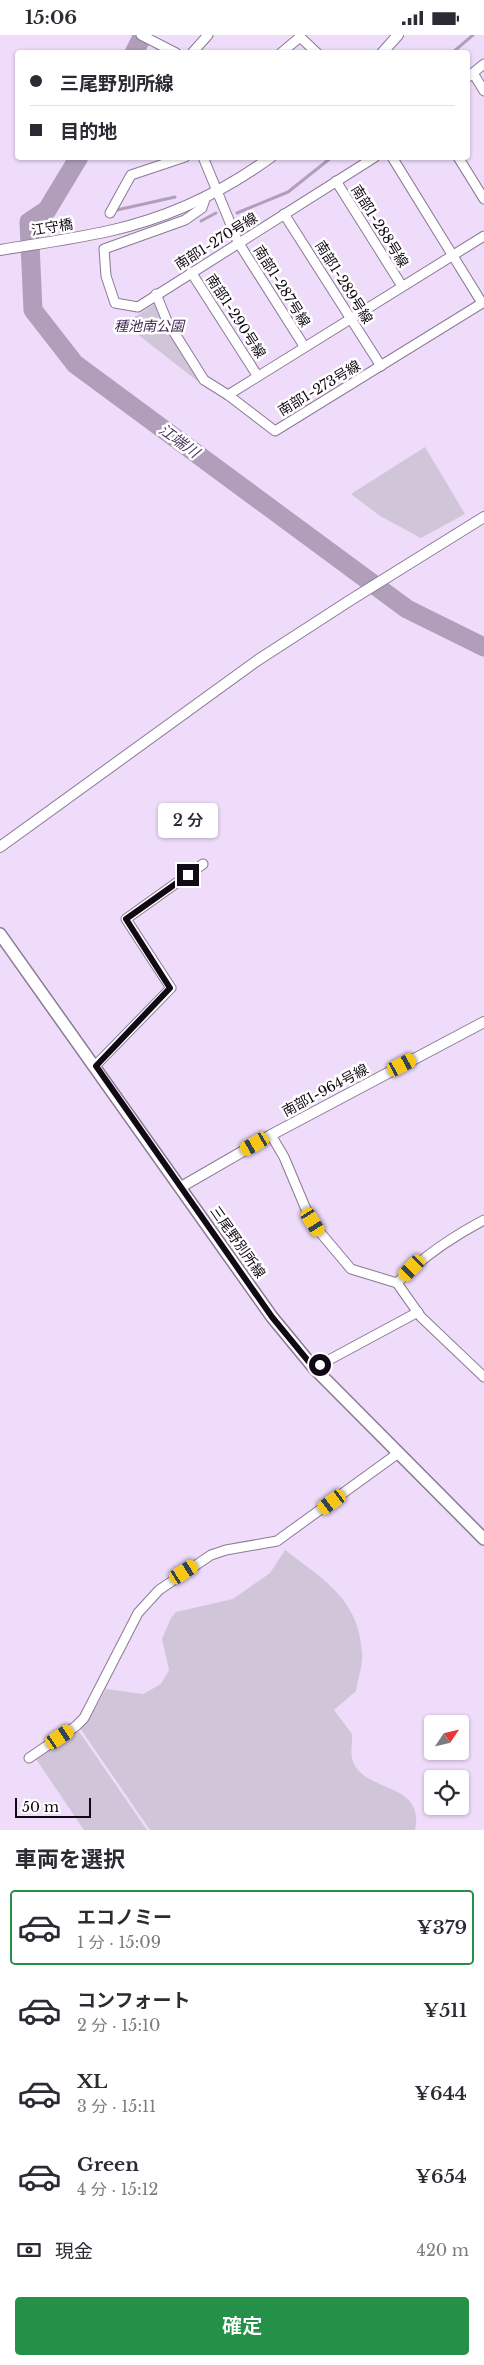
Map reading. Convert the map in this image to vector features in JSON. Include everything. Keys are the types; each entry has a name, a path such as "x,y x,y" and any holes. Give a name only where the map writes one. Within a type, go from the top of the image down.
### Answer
{"main road":[{"name":"三尾野別所線","path":"0,934 96,1066 272,1317 314,1368 397,1454 484,1539"}],"street":[{"path":"142,35 172,50"},
{"path":"195,50 208,35"},
{"path":"385,50 398,35"},
{"path":"285,50 300,37 314,50"},
{"path":"484,64 470,75 484,91"},
{"path":"110,213 131,175 176,160"},
{"name":"南部1-287号線","path":"204,160 238,242 304,347"},
{"name":"江守橋","path":"0,250 109,231 156,218 217,192 266,160"},
{"name":"南部1-270号線","path":"206,196 202,208 186,220 104,249 106,276 115,303 138,307 370,160"},
{"path":"394,160 483,302"},
{"path":"460,160 484,199"},
{"name":"南部1-288号線","path":"336,181 402,286"},
{"name":"南部1-289号線","path":"284,214 381,366"},
{"path":"228,395 257,375 484,236"},
{"name":"南部1-290号線","path":"191,272 257,375"},
{"name":"南部1-273号線","path":"156,294 167,321 204,380 228,395 275,431 483,302"},
{"path":"0,847 258,661 349,601 484,517"},
{"path":"96,1066 170,988 126,919 203,864"},
{"name":"南部1-964号線","path":"181,1187 271,1135 484,1022"},
{"path":"271,1135 284,1157 308,1213 319,1231 351,1269 397,1283 418,1312 484,1377"},
{"path":"397,1283 412,1268 448,1239 484,1220"},
{"path":"314,1368 418,1312"},
{"path":"29,1758 76,1726 84,1718 138,1613 159,1590 211,1555 233,1548 277,1541 397,1454"}],"green space":[{"name":"種池南公園","path":"156,303 162,321 200,383 127,326 127,322"},
{"path":"425,447 465,514 421,538 380,516 351,494"},
{"path":"285,1550 326,1582 347,1605 354,1618 362,1653 356,1691 334,1710 352,1734 351,1753 354,1764 361,1773 371,1780 394,1790 412,1804 416,1815 415,1830 150,1830 80,1728 90,1718 106,1689 143,1694 161,1684 169,1670 162,1639 171,1618 176,1612 233,1599 270,1573"},
{"path":"78,1730 147,1830 84,1830 36,1759"}],"waterway":[{"name":"江端川","path":"136,50 143,35"},
{"path":"456,50 473,35"},
{"name":"江端川","path":"77,160 47,210 29,222 33,310 75,364 407,609 484,647"},
{"path":"237,213 288,192 328,160"},
{"path":"117,210 175,197"},
{"path":"201,221 216,213"}],"route":[{"path":"188,875 126,919 170,988 96,1066 272,1317 314,1368 320,1365"}]}
